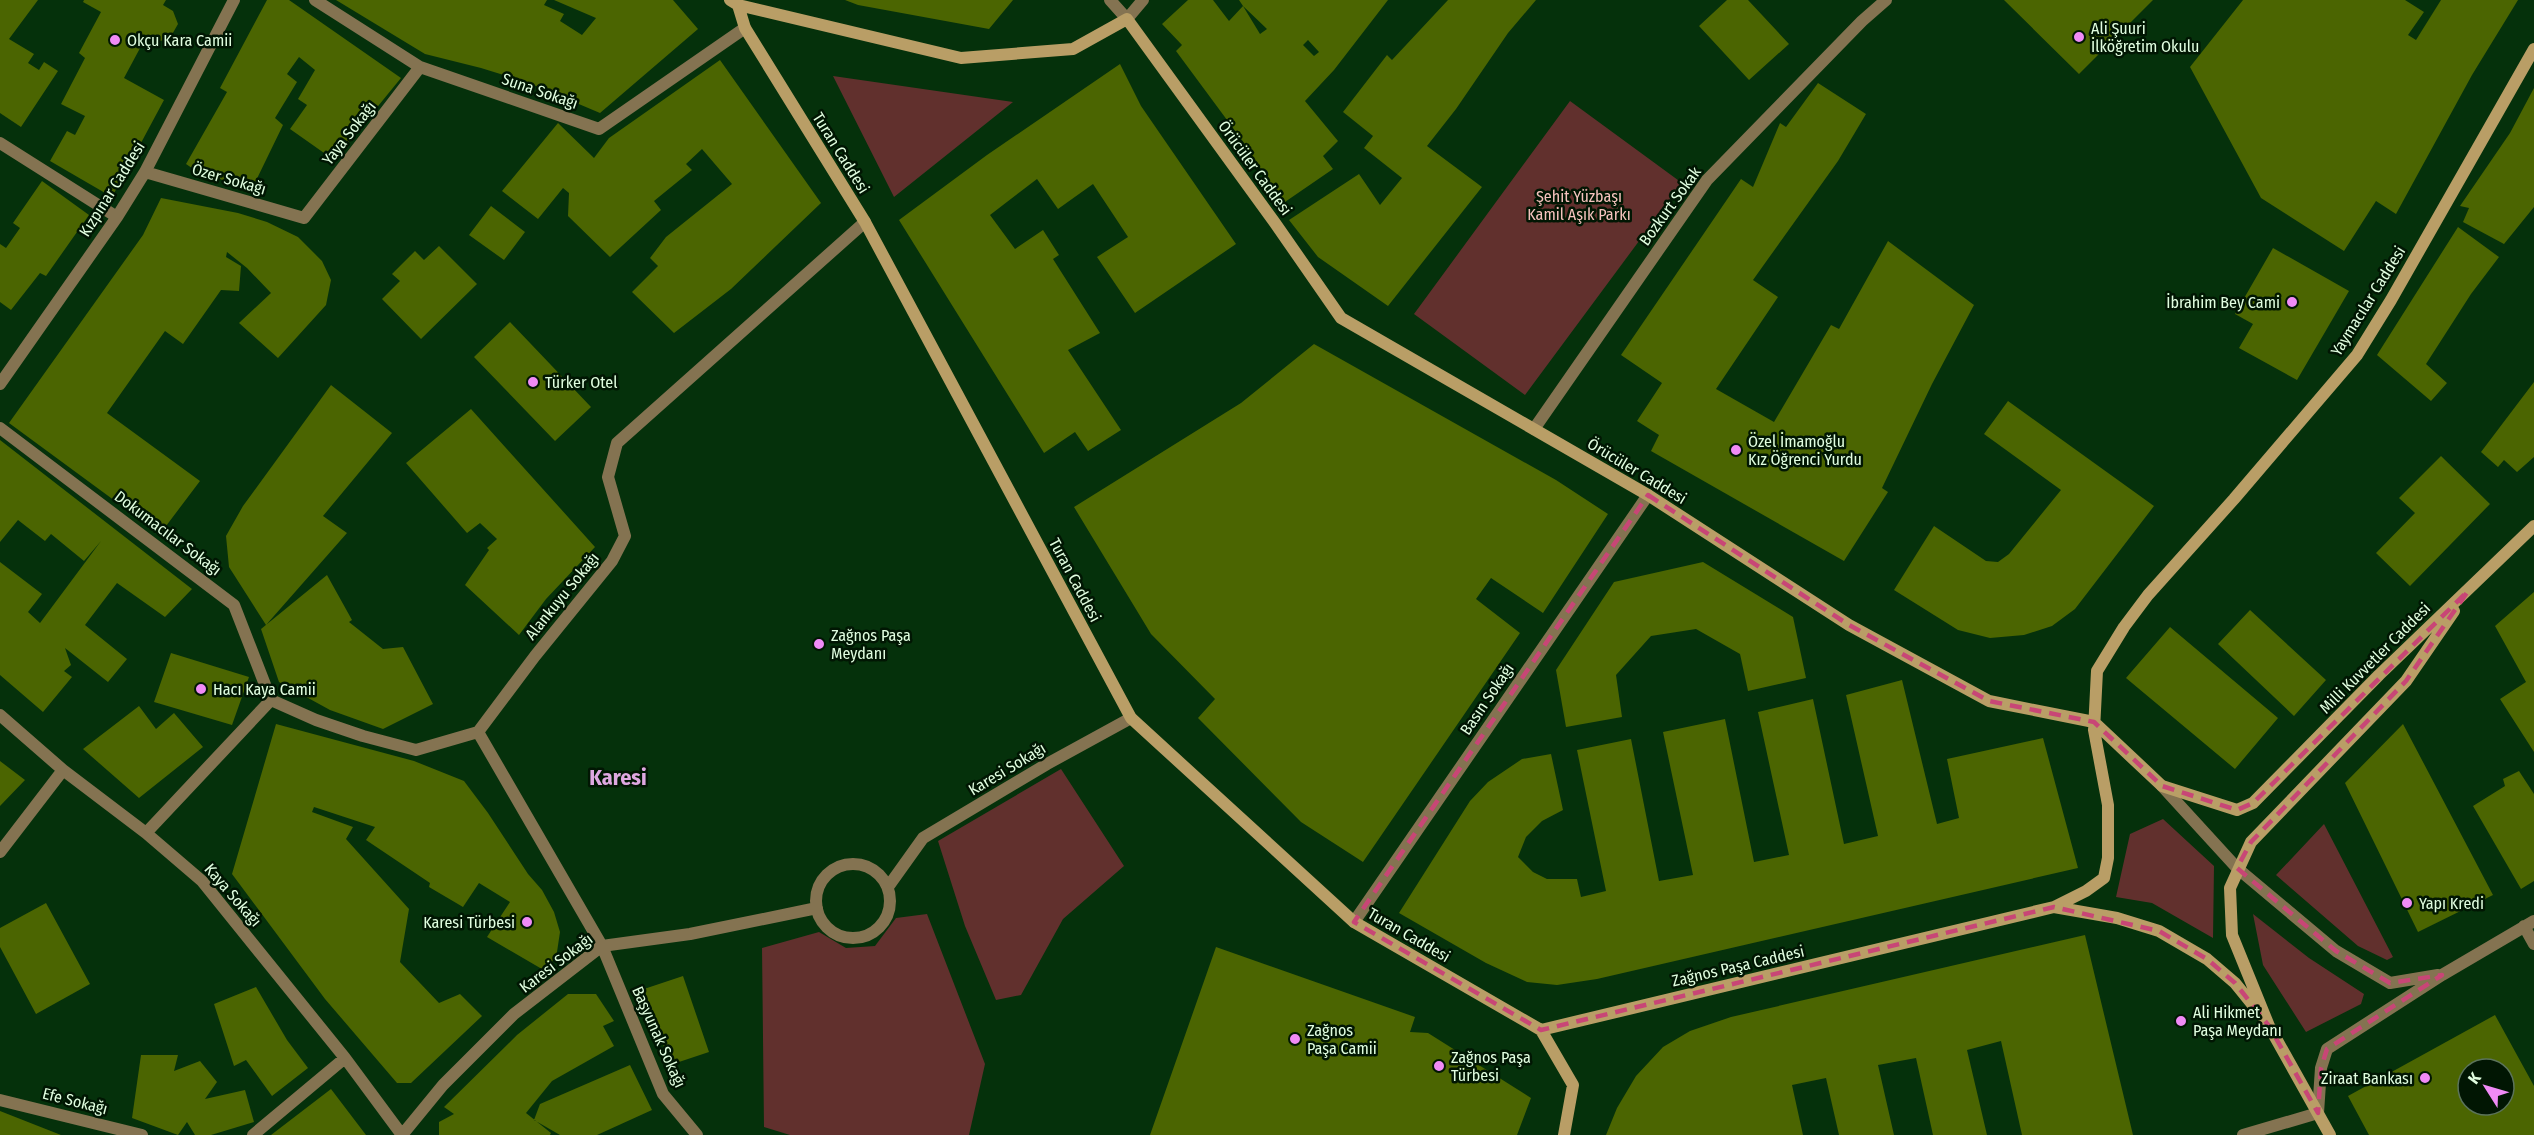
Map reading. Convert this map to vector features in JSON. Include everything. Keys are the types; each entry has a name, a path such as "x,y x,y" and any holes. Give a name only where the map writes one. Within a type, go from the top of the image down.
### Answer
{"main road":[{"name":"Turan Caddesi","path":"734,3 961,58 1073,49 1126,19"},
{"name":"Turan Caddesi","path":"734,3 745,28 864,222 1131,718 1354,922 1541,1030"},
{"name":"Örücüler Caddesi","path":"1126,19 1275,223 1341,318 1648,495 1849,625 1989,701 2094,722"},
{"name":"Yaymacılar Caddesi","path":"2054,907 2104,878 2108,858 2108,805 2094,722 2097,671 2124,627 2148,595 2234,499 2357,355 2391,300 2534,49"},
{"name":"Milli Kuvvetler Caddesi","path":"2162,786 2237,810 2253,803 2379,675 2534,526"},
{"path":"2330,1135 2269,1026 2232,935 2230,888 2237,868 2251,842 2406,681 2468,591"},
{"path":"2094,722 2162,786"},
{"path":"2054,907 2118,918 2159,932 2207,959 2228,977 2269,1026"},
{"name":"Zağnos Paşa Caddesi","path":"1541,1030 2054,907"},
{"path":"1541,1030 1573,1085 1564,1135"}],"street":[{"name":"Kızpınar Caddesi","path":"0,384 117,217 145,172 234,0"},
{"name":"Suna Sokağı","path":"315,0 420,67 599,129 745,28"},
{"path":"1110,0 1126,19 1143,0"},
{"name":"Bozkurt Sokak","path":"1534,429 1707,180 1862,21 1886,0"},
{"name":"Yaya Sokağı","path":"304,218 420,67"},
{"path":"0,143 117,217"},
{"name":"Özer Sokağı","path":"145,172 304,218"},
{"name":"Alankuyu Sokağı","path":"478,732 535,656 612,561 625,536 608,477 617,443 864,222"},
{"name":"Dokumacılar Sokağı","path":"0,428 234,605 271,700"},
{"name":"Basın Sokağı","path":"1354,922 1648,495"},
{"path":"146,833 271,700 316,720 363,736 416,750 478,732 602,946"},
{"name":"Kaya Sokağı","path":"0,715 63,770 146,833 202,881 345,1058 402,1135"},
{"name":"Karesi Sokağı","path":"888,887 923,838 1047,764 1131,718"},
{"path":"0,852 63,770"},
{"path":"2162,786 2237,868 2336,951 2390,983 2442,975"},
{"path":"846,864 860,864 871,868 882,876 888,887 891,899 884,923 865,937 854,939 842,937 831,931 823,922 817,908 816,900 821,882 835,869 846,864"},
{"name":"Karesi Sokağı","path":"402,1135 443,1085 514,1014 602,946 690,934 817,908"},
{"path":"2243,1135 2318,1113 2321,1068 2327,1049 2442,975 2529,924 2534,944"},
{"name":"Başyunak Sokağı","path":"602,946 663,1094 697,1135"},
{"path":"253,1135 345,1058"},
{"name":"Efe Sokağı","path":"0,1100 142,1135"}],"highlighted area":[{"path":"1648,495 1849,625 1989,701 2094,722 2162,786 2237,810 2253,803 2468,591 2406,681 2251,842 2237,868 2336,951 2390,983 2442,975 2327,1049 2321,1068 2318,1113 2269,1026 2235,983 2207,959 2159,931 2054,907 1541,1030 1354,922"}],"green space":[{"path":"833,76 1013,102 894,197"},
{"name":"Şehit Yüzbaşı Kamil Aşık Parkı","path":"1570,101 1682,183 1525,395 1414,314"},
{"path":"1061,769 1124,866 1063,919 1021,995 996,1000 965,926 938,841"},
{"path":"2163,819 2214,866 2213,938 2152,903 2116,897 2130,834"},
{"path":"2324,824 2393,957 2387,960 2358,946 2276,875"},
{"path":"927,914 985,1064 969,1135 790,1135 764,1127 762,948 819,932 846,948 875,946 896,918"},
{"path":"2253,914 2309,958 2364,994 2361,1004 2306,1032 2263,965"}],"building":[{"path":"0,0 38,0 9,39 34,54 28,63 39,70 44,62 58,71 21,127 0,113"},
{"path":"84,0 166,0 163,5 173,11 178,24 170,38 157,42 146,37 124,78 164,100 112,197 50,161 67,131 75,135 85,116 61,104 85,58 79,53 101,12 83,2"},
{"path":"267,0 289,0 401,78 334,160 290,129 307,105 298,99 315,70 299,57 287,74 297,82 275,118 283,125 250,193 218,178 214,183 186,164 227,92 220,88"},
{"path":"336,0 547,0 544,5 564,14 560,21 582,35 596,18 554,0 673,0 698,29 600,113 529,83 425,54"},
{"path":"845,0 1013,0 989,29 858,5"},
{"path":"1188,0 1213,0 1229,21 1243,6 1239,0 1388,0 1334,70 1305,101 1338,141 1323,156 1333,169 1282,204 1247,147 1176,51 1182,45 1162,24","holes":["1243,6 1267,29 1260,34","1308,40 1319,52 1314,56 1303,45"]},
{"path":"1448,0 1536,0 1508,33 1456,109 1427,146 1482,187 1388,306 1318,257 1289,220 1359,174 1380,205 1402,178 1364,148 1373,136 1343,112 1387,55 1392,60"},
{"path":"1727,0 1748,0 1789,44 1749,80 1699,26"},
{"name":"Ali Şuuri İlköğretim Okulu","path":"2004,0 2153,0 2079,74"},
{"path":"2243,0 2405,0 2424,12 2408,35 2416,40 2441,0 2518,0 2472,75 2396,214 2376,201 2344,251 2261,198 2190,67"},
{"path":"720,60 821,203 731,289 674,333 632,292 658,266 650,258 666,237 732,184 702,149 686,164 692,170 654,201 661,210 610,257 568,216 569,193 563,188 538,219 502,191 558,123 594,158 609,138"},
{"path":"1120,64 1141,106 1236,244 1135,313 1097,257 1128,237 1093,184 1058,209 1037,179 990,215 1015,249 1043,230 1059,255 1053,259 1100,333 1068,350 1121,430 1088,451 1075,432 1044,453 899,220 987,155"},
{"path":"1818,83 1866,114 1838,161 1753,280 1778,297 1716,389 1774,422 1831,325 1839,329 1888,241 1974,305 1932,384 1882,488 1888,492 1844,561 1651,451 1659,435 1637,421 1662,383 1621,355 1741,179 1753,187 1780,123 1786,127"},
{"path":"2534,88 2534,207 2504,244 2463,222 2469,208 2460,206 2510,133"},
{"path":"42,181 89,215 46,276 40,273 11,310 0,302 0,244 6,248 20,228 13,223"},
{"path":"161,198 238,213 267,222 298,237 322,261 331,280 326,305 278,358 239,323 271,293 247,268 227,252 226,257 241,266 239,291 221,290 183,344 165,331 107,413 200,481 160,534 9,423 143,235"},
{"path":"491,206 525,232 504,260 469,235"},
{"path":"2458,227 2499,257 2471,294 2426,364 2447,383 2431,401 2377,355"},
{"path":"439,246 477,284 421,339 382,299 400,281 392,274 415,251 424,260"},
{"name":"İbrahim Bey Cami","path":"2273,248 2349,291 2297,380 2239,348 2253,324 2235,314"},
{"name":"Türker Otel","path":"510,322 591,407 555,441 474,357"},
{"path":"1314,344 1556,480 1608,514 1543,613 1491,578 1476,599 1520,633 1363,862 1301,822 1198,718 1215,699 1151,634 1074,507 1241,403"},
{"path":"2534,382 2534,457 2517,472 2504,460 2498,467 2481,452"},
{"path":"331,385 392,433 323,516 347,533 266,625 229,567 226,536 243,506"},
{"path":"2008,401 2154,506 2075,609 2052,626 2024,635 1990,638 1958,630 1894,590 1934,526 1986,561 1998,562 2009,554 2061,490 1984,434"},
{"path":"471,409 595,547 546,599 519,635 465,585 489,550 487,548 497,539 480,523 467,533 406,463"},
{"path":"0,440 192,589 165,617 117,583 85,625 127,659 108,682 65,648 71,665 64,671 72,677 43,712 0,675 0,562 42,594 28,612 40,623 101,541 84,561 51,534 45,541 18,520 0,542"},
{"path":"2441,456 2490,504 2410,586 2376,553 2415,513 2399,498"},
{"path":"1703,562 1793,617 1806,678 1748,691 1740,654 1696,629 1651,636 1616,675 1622,717 1566,727 1556,670 1614,582"},
{"path":"327,575 352,620 349,622 383,649 403,647 433,704 383,729 330,710 279,682 261,629"},
{"path":"2534,592 2534,752 2500,699 2526,682 2495,626"},
{"path":"2250,610 2326,680 2294,716 2218,644"},
{"path":"2170,627 2278,718 2235,769 2126,678"},
{"name":"Hacı Kaya Camii","path":"171,653 249,677 232,725 154,702"},
{"path":"1902,680 1937,824 1959,818 1947,759 2043,738 2078,868 1597,979 1557,985 1527,982 1486,963 1399,913 1470,801 1488,782 1522,759 1551,754 1563,810 1542,821 1526,837 1518,857 1533,872 1547,879 1577,879 1581,897 1606,891 1577,750 1631,739 1659,881 1693,875 1663,732 1725,719 1754,862 1789,855 1758,712 1813,699 1844,844 1878,836 1846,695"},
{"path":"139,706 156,729 174,713 203,747 139,798 83,749"},
{"path":"276,724 414,761 464,781 528,874 542,890 554,912 560,932 557,952 547,972 487,937 510,902 479,883 463,907 429,887 430,883 366,840 375,827 314,807 312,812 353,827 346,839 409,909 400,962 439,1003 460,994 482,1016 411,1083 397,1083 325,999 232,874"},
{"path":"2403,724 2493,895 2418,932 2345,783"},
{"path":"0,761 25,780 0,806"},
{"path":"2519,771 2534,794 2534,881 2521,889 2473,806 2505,786 2503,779"},
{"path":"46,903 90,984 36,1014 0,947 0,928"},
{"path":"2085,935 2133,1135 2022,1135 2001,1041 1967,1050 1987,1135 1933,1135 1916,1058 1878,1065 1894,1135 1839,1135 1826,1078 1792,1085 1803,1135 1606,1135 1617,1108 1636,1076 1663,1047 1690,1031 1731,1017"},
{"name":"Zağnos Paşa Camii","path":"1216,947 1415,1017 1410,1032 1428,1033 1531,1098 1517,1135 1150,1135"},
{"path":"683,976 709,1052 670,1065 644,989"},
{"path":"256,987 287,1040 308,1068 272,1096 246,1060 234,1066 214,1004"},
{"path":"568,994 596,994 614,1021 603,1026 614,1046 552,1081 526,1113 551,1133 550,1135 439,1135 439,1122 454,1114 444,1107 517,1035"},
{"name":"Ziraat Bankası","path":"2495,1015 2534,1086 2534,1135 2369,1135 2348,1096"},
{"path":"141,1055 178,1055 174,1071 200,1061 217,1082 205,1099 245,1090 254,1122 211,1135 195,1135 187,1122 178,1135 132,1118"},
{"path":"630,1065 652,1110 597,1135 560,1135 534,1120 540,1104"},
{"path":"331,1089 366,1135 271,1135"},
{"path":"0,1111 61,1135 0,1135"}],"place":[{"name":"Ali Şuuri İlköğretim Okulu","path":"2079,37"},
{"name":"Okçu Kara Camii","path":"115,40"},
{"name":"İbrahim Bey Cami","path":"2292,302"},
{"name":"Türker Otel","path":"533,382"},
{"name":"Özel İmamoğlu Kız Öğrenci Yurdu","path":"1736,450"},
{"name":"Zağnos Paşa Meydanı","path":"819,644"},
{"name":"Hacı Kaya Camii","path":"201,689"},
{"name":"Yapı Kredi","path":"2407,903"},
{"name":"Karesi Türbesi","path":"527,922"},
{"name":"Ali Hikmet Paşa Meydanı","path":"2181,1021"},
{"name":"Zağnos Paşa Camii","path":"1295,1039"},
{"name":"Zağnos Paşa Türbesi","path":"1439,1066"},
{"name":"Ziraat Bankası","path":"2425,1078"}],"district":[{"name":"Karesi","path":"618,777"}]}
